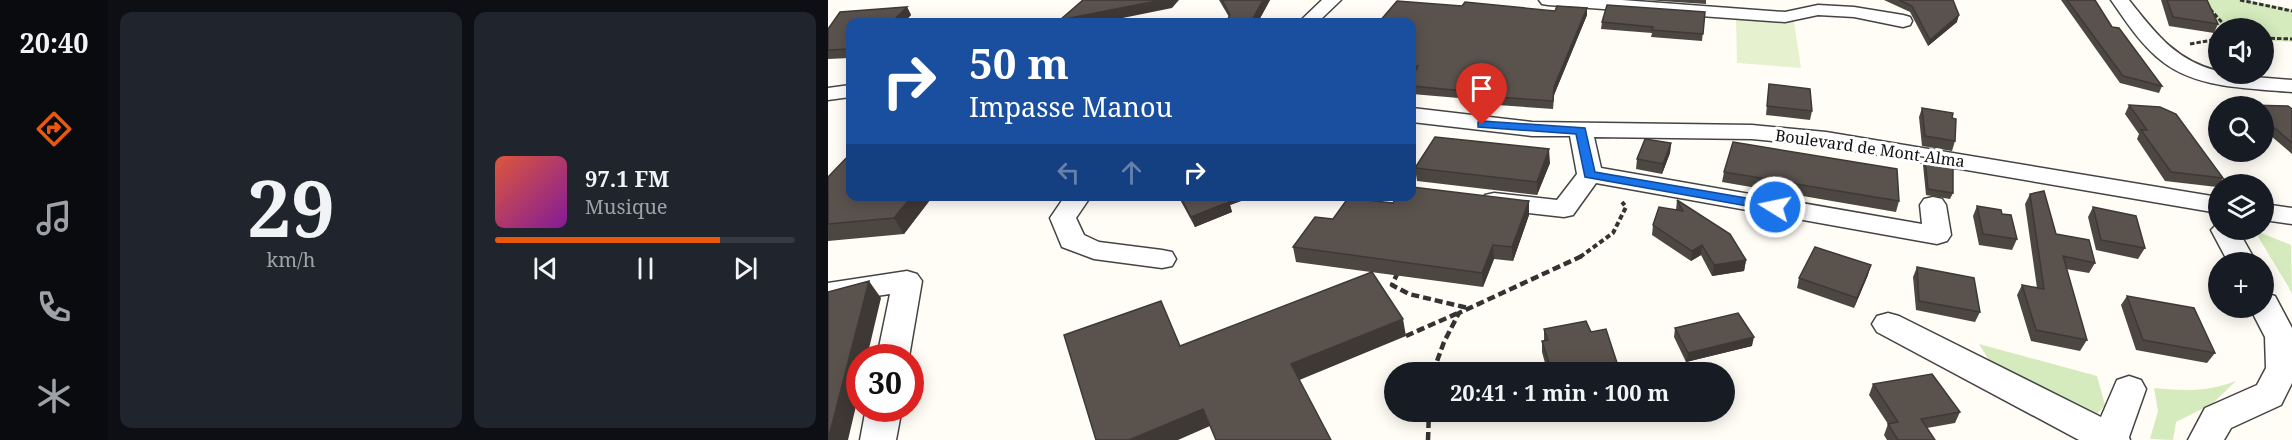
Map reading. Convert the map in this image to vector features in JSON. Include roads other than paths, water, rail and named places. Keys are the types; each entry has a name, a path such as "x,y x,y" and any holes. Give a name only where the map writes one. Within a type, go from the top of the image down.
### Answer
{"street":[{"path":"1312,18 1332,0"},
{"path":"1548,0 1671,14 1725,13 1785,17 1818,10 1854,12 1903,21"},
{"path":"2120,0 2161,50 2172,60 2190,69 2214,75 2292,86"},
{"path":"828,82 846,81"},
{"path":"828,94 846,92"},
{"name":"Boulevard de Mont-Alma","path":"1416,116 1503,127 1581,131 1752,132 1826,139 2208,208"},
{"path":"1473,198 1564,209 1590,174 1581,131"},
{"path":"1590,174 1937,235 1933,205"},
{"path":"1075,201 1063,218 1072,241 1094,250 1162,259"},
{"path":"2274,213 2292,216"},
{"path":"828,293 907,281 895,344"},
{"path":"2206,440 2217,418 2269,395 2283,368 2281,338 2271,318"},
{"path":"1888,324 2111,440 2128,389"},
{"path":"878,440 881,422"}]}
